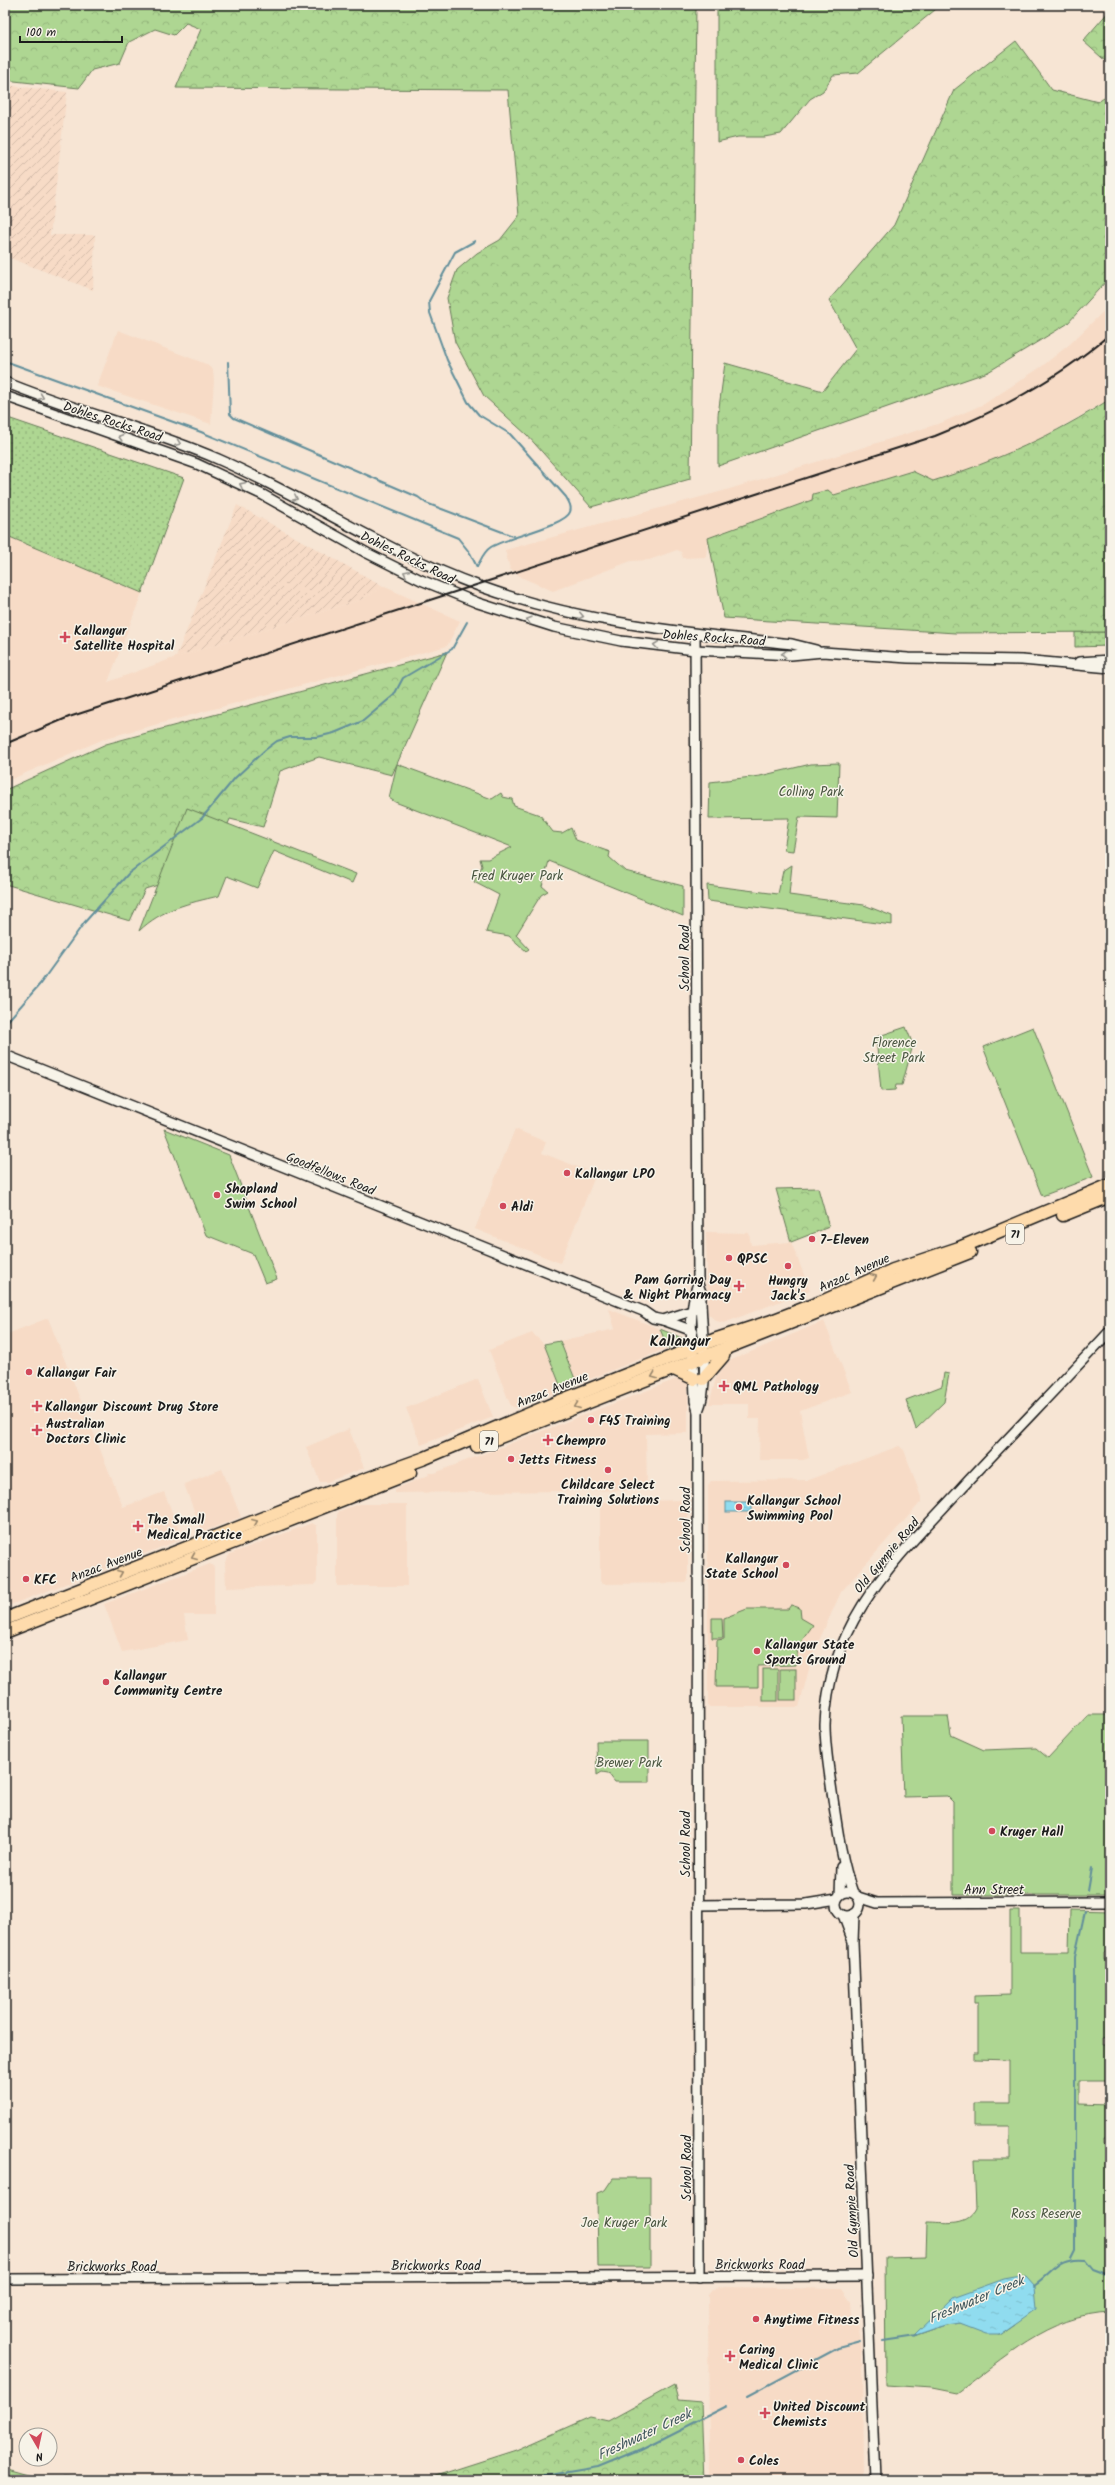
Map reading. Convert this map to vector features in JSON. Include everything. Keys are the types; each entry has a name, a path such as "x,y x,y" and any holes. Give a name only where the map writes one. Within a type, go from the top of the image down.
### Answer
{"highway":[{"name":"Anzac Avenue","path":"5,1619 314,1498 425,1458 560,1401 698,1347 826,1300 893,1270 959,1248 1108,1191"},
{"name":"Anzac Avenue","path":"5,1632 699,1360 1108,1191"},
{"path":"674,1369 699,1379 723,1356 725,1349"}],"street":[{"name":"Dohles Rocks Road","path":"5,382 76,409 169,439 220,460 403,553 479,586 577,615 629,625 695,634 792,644 823,652"},
{"name":"Dohles Rocks Road","path":"5,396 73,422 152,447 218,473 263,495 386,563 478,603 543,624 621,641 695,650 791,655 823,652 908,658 1066,663 1110,668"},
{"name":"School Road","path":"695,634 698,1283 701,1292 693,1331 698,1347"},
{"name":"Dohles Rocks Road","path":"1066,663 1110,660"},
{"name":"Goodfellows Road","path":"5,1055 648,1313 669,1314 697,1306"},
{"name":"School Road","path":"697,1306 699,1379 703,1401 698,1411 699,2277"},
{"path":"663,1320 697,1306"},
{"name":"Goodfellows Road","path":"648,1313 653,1318 693,1331"},
{"name":"Old Gympie Road","path":"855,1895 842,1860 828,1760 826,1715 833,1670 854,1616 875,1584 903,1551 1110,1330"},
{"name":"Old Gympie Road","path":"838,1897 842,1860"},
{"path":"698,1905 806,1904 838,1897 846,1892 855,1895 860,1904 856,1912 841,1913 806,1904"},
{"name":"Ann Street","path":"855,1895 877,1903 1110,1902"},
{"path":"838,1897 836,1906 841,1913"},
{"name":"Ann Street","path":"856,1912 877,1903"},
{"name":"Old Gympie Road","path":"856,1912 853,1942 875,2480"},
{"name":"Old Gympie Road","path":"841,1913 853,1942"},
{"name":"Brickworks Road","path":"5,2279 867,2276"}],"shaded area":[{"path":"5,85 67,92 50,235 95,235 93,290 5,256"},
{"path":"1110,305 1110,399 1033,443 974,468 933,481 912,471 834,495 828,490 814,494 812,500 708,538 706,557 683,558 681,552 677,550 649,560 631,561 553,591 523,578 510,569 505,550 723,491 941,423 984,404 1041,367 1070,344"},
{"path":"118,330 206,364 213,370 214,380 211,424 97,386"},
{"path":"237,505 383,586 363,599 176,657"},
{"path":"5,535 142,593 108,682 176,657 363,599 383,586 460,621 447,646 106,738 5,782"},
{"path":"515,1129 546,1142 542,1153 596,1174 560,1263 475,1229"},
{"path":"706,1232 749,1233 751,1245 791,1242 810,1290 724,1323 716,1321 708,1314"},
{"path":"609,1309 660,1329 668,1348 577,1384 560,1341 615,1329"},
{"path":"48,1318 123,1507 164,1492 183,1539 5,1607 5,1335"},
{"path":"824,1321 852,1392 800,1411 809,1458 803,1460 759,1460 760,1419 749,1419 749,1404 709,1404 716,1378 729,1361"},
{"path":"532,1333 544,1344 562,1390 517,1408 510,1404 489,1350"},
{"path":"682,1377 686,1380 688,1385 688,1433 646,1434 647,1490 395,1493 395,1489 429,1475 428,1473 434,1473"},
{"path":"478,1379 493,1417 421,1445 406,1408"},
{"path":"349,1429 364,1468 327,1482 320,1482 306,1447"},
{"name":"Kallangur State School","path":"899,1446 904,1450 921,1497 921,1502 841,1592 813,1654 799,1707 708,1707 708,1485 711,1481 808,1480"},
{"path":"222,1469 241,1517 202,1532 184,1484"},
{"name":"Kallangur State School","path":"685,1500 688,1503 688,1580 685,1583 603,1584 600,1581 600,1504 602,1502"},
{"path":"359,1504 407,1504 407,1586 337,1586 337,1515 339,1511"},
{"path":"312,1523 317,1526 317,1581 314,1585 226,1588 225,1562 230,1554"},
{"path":"210,1564 214,1567 214,1615 184,1615 188,1640 122,1652 104,1604"},
{"path":"719,2287 842,2289 851,2302 852,2318 859,2328 862,2354 863,2480 709,2480 708,2295 712,2290"}],"green space":[{"path":"5,5 696,5 690,479 591,507 527,435 484,396 455,342 447,298 457,270 477,253 500,240 519,216 508,90 176,88 201,29 186,23 174,35 155,29 129,42 120,63 92,70 79,88 5,80"},
{"path":"717,5 941,5 858,73 833,75 823,91 810,99 781,134 764,137 738,137 717,142"},
{"path":"1110,10 1110,65 1083,41"},
{"path":"1016,41 1052,90 1098,102 1110,94 1110,277 1067,324 988,372 718,466 718,415 725,363 823,391 856,349 829,300 894,225 954,90"},
{"path":"1110,399 1110,632 955,633 724,618 708,538 812,500 813,494 828,490 834,495 912,471 933,481 980,465 1024,446 1068,424"},
{"path":"5,417 184,478 142,593 5,535"},
{"path":"1075,632 1110,632 1110,646 1075,647"},
{"path":"447,652 392,775 319,757 280,771 263,827 230,819 210,869 145,889 130,921 5,884 5,790 106,744"},
{"name":"Colling Park","path":"839,763 837,818 799,817 793,851 784,850 789,818 709,819 710,782 760,776 811,764"},
{"name":"Fred Kruger Park","path":"397,764 492,799 501,793 503,797 512,799 514,806 540,815 553,832 562,833 571,828 576,840 610,852 609,857 625,871 683,886 683,916 549,861 542,886 548,891 541,895 516,935 529,949 526,951 509,936 486,932 499,895 474,882 482,866 480,859 488,859 512,847 395,802 389,798"},
{"path":"187,808 356,874 352,883 274,851 257,888 227,876 219,896 186,904 166,912 148,923 139,931"},
{"path":"792,865 789,895 864,905 892,916 892,925 708,901 707,885 778,894 783,871"},
{"name":"Florence Street Park","path":"906,1027 913,1045 902,1085 896,1085 895,1090 881,1091 876,1037"},
{"path":"1033,1027 1093,1177 1042,1196 983,1047"},
{"name":"Shapland Swim School","path":"164,1129 229,1155 277,1279 265,1283 253,1254 206,1235"},
{"path":"818,1188 829,1227 791,1242 776,1189"},
{"path":"660,1329 682,1338 683,1342 668,1348"},
{"path":"560,1341 577,1384 562,1390 544,1344"},
{"path":"944,1373 949,1374 944,1402 916,1429 906,1400 942,1386"},
{"name":"Kallangur State Sports Ground","path":"791,1605 800,1608 801,1618 813,1625 798,1646 796,1665 758,1666 758,1687 716,1687 717,1640 724,1639 724,1618 747,1609 788,1609"},
{"path":"712,1618 722,1618 723,1638 712,1638"},
{"path":"763,1669 778,1669 778,1701 763,1701"},
{"path":"780,1669 796,1669 796,1700 780,1700"},
{"path":"1088,1715 1110,1715 1110,1895 953,1895 953,1802 947,1796 904,1797 901,1716 948,1716 951,1735 984,1750 1036,1748 1048,1758"},
{"name":"Brewer Park","path":"596,1741 649,1741 649,1782 615,1782 608,1773 602,1772 597,1775"},
{"name":"Ross Reserve","path":"1070,1910 1110,1911 1110,1952 1104,1952 1104,1959 1110,1959 1110,2036 1104,2037 1104,2044 1110,2044 1110,2081 1079,2081 1079,2103 1110,2104 1110,2137 1104,2137 1104,2143 1110,2143 1110,2313 1067,2321 1047,2330 1009,2353 956,2393 931,2388 886,2385 885,2258 926,2257 927,2222 947,2223 961,2221 967,2219 976,2210 974,2159 1010,2159 1010,2126 974,2126 974,2103 1010,2103 1010,2060 974,2059 974,2053 978,2053 978,2003 974,2003 974,1996 1010,1995 1010,1911 1020,1911 1020,1952 1069,1952","holes":["935,2317 1016,2323 1000,2334 960,2324 945,2326 914,2337"]},
{"name":"Joe Kruger Park","path":"613,2178 650,2178 650,2267 598,2267 597,2193 605,2190"},
{"path":"674,2385 678,2400 701,2402 704,2480 423,2480 516,2450 590,2417 608,2421"},
{"path":"5,2468 37,2477 69,2478 76,2480 5,2480"}],"water":[{"name":"Kallangur School Swimming Pool","path":"726,1502 752,1502 752,1512 726,1512"},
{"path":"1026,2275 1035,2285 1037,2308 1000,2334 986,2334 960,2324 945,2326 913,2337 954,2297 1004,2279"}],"waterway":[{"path":"475,241 455,252 429,301 430,313 447,360 468,402 479,415 510,434 566,497 571,508 566,517 558,522 498,543 491,547 484,554 477,567"},
{"path":"5,361 201,432 458,538 470,553 477,567"},
{"path":"228,362 230,414 234,418 418,497 426,503 513,536"},
{"path":"5,1024 40,984 84,923 129,873 202,818 235,778 265,750 277,741 290,737 317,737 334,733 363,721 394,695 403,678 452,649 467,622"},
{"path":"1088,1891 1092,1868"},
{"path":"1075,2159 1075,1956 1085,1911"},
{"path":"1071,2257 1075,2249 1075,2162"},
{"name":"Freshwater Creek","path":"1034,2285 1062,2262 1076,2259 1086,2259 1094,2269 1110,2275"},
{"name":"Freshwater Creek","path":"883,2341 916,2336"},
{"name":"Freshwater Creek","path":"748,2396 838,2348 860,2342"},
{"name":"Freshwater Creek","path":"520,2480 598,2467 642,2449 727,2406"}],"railway":[{"path":"5,744 69,717 935,436 1005,405 1070,365 1110,334"}],"place":[{"name":"Kallangur Satellite Hospital","path":"65,637"},
{"name":"Kallangur LPO","path":"567,1173"},
{"name":"Shapland Swim School","path":"217,1195"},
{"name":"Aldi","path":"503,1206"},
{"name":"7-Eleven","path":"812,1239"},
{"name":"QPSC","path":"729,1258"},
{"name":"Hungry Jack's","path":"788,1266"},
{"name":"Pam Gorring Day & Night Pharmacy","path":"739,1286"},
{"name":"Kallangur Fair","path":"29,1372"},
{"name":"QML Pathology","path":"724,1386"},
{"name":"Kallangur Discount Drug Store","path":"37,1406"},
{"name":"F45 Training","path":"591,1420"},
{"name":"Australian Doctors Clinic","path":"37,1430"},
{"name":"Chempro","path":"548,1440"},
{"name":"Jetts Fitness","path":"511,1459"},
{"name":"Childcare Select Training Solutions","path":"608,1470"},
{"name":"Kallangur School Swimming Pool","path":"739,1507"},
{"name":"The Small Medical Practice","path":"138,1526"},
{"name":"Kallangur State School","path":"786,1565"},
{"name":"KFC","path":"26,1579"},
{"name":"Kallangur State Sports Ground","path":"757,1651"},
{"name":"Kallangur Community Centre","path":"106,1682"},
{"name":"Kruger Hall","path":"992,1831"},
{"name":"Anytime Fitness","path":"756,2319"},
{"name":"Caring Medical Clinic","path":"730,2356"},
{"name":"United Discount Chemists","path":"765,2413"},
{"name":"Coles","path":"741,2460"}],"district":[{"name":"Kallangur","path":"680,1341"}]}
